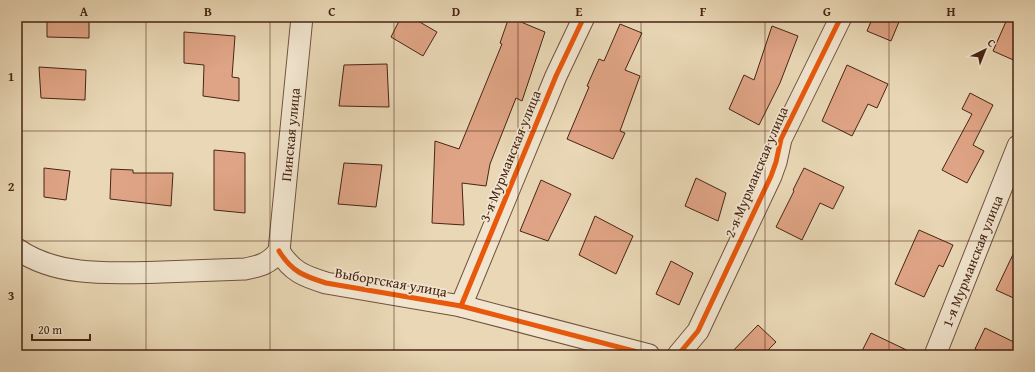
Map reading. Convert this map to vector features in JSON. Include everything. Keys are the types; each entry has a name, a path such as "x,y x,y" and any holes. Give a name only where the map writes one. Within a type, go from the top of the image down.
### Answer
{"street":[{"name":"Пинская улица","path":"279,251 302,17"},
{"name":"3-я Мурманская улица","path":"461,306 556,76 584,17"},
{"name":"2-я Мурманская улица","path":"678,355 698,331 771,176 781,139 841,17"},
{"name":"1-я Мурманская улица","path":"935,355 1018,146"},
{"path":"17,249 30,258 57,266 103,274 245,269 264,264 272,260 279,251"},
{"name":"Выборгская улица","path":"279,251 293,269 305,276 326,283 461,306 649,355"}],"building":[{"path":"47,17 89,17 89,38 47,37"},
{"path":"401,17 411,17 437,32 423,56 391,37"},
{"path":"509,17 545,32 522,101 516,98 490,164 486,186 462,183 464,225 432,223 435,141 459,149 502,44 500,43"},
{"path":"873,17 901,17 891,41 867,31"},
{"path":"1008,17 1018,17 1018,62 993,51"},
{"path":"620,24 642,33 625,70 640,76 620,131 625,133 613,159 567,139 599,59 604,61"},
{"path":"772,26 798,36 780,83 759,125 729,109 744,75 754,80"},
{"path":"184,32 235,36 232,77 239,78 239,101 203,96 204,65 184,63"},
{"path":"387,64 389,107 339,106 344,65"},
{"path":"847,65 888,84 877,108 868,104 852,136 822,121"},
{"path":"39,67 86,70 85,100 41,98"},
{"path":"970,93 993,105 973,145 984,151 967,183 942,170 972,114 962,109"},
{"path":"214,150 245,153 245,213 214,210"},
{"path":"344,163 382,165 376,207 338,204"},
{"path":"44,168 70,171 66,200 44,197"},
{"path":"804,168 844,187 833,209 820,203 802,240 776,227"},
{"path":"111,169 133,170 133,173 173,173 171,206 110,199"},
{"path":"696,178 726,193 718,221 685,206"},
{"path":"541,180 571,194 548,241 520,231"},
{"path":"595,216 633,236 616,274 579,255"},
{"path":"919,230 953,245 943,267 939,265 924,297 895,284"},
{"path":"1018,244 1018,300 996,290"},
{"path":"671,261 693,273 679,305 656,294"},
{"path":"758,325 776,342 763,355 729,355"},
{"path":"985,328 1018,344 1018,355 987,355 975,349"},
{"path":"871,333 917,355 860,355"}],"cycle path":[{"path":"461,306 556,76 584,17"},
{"path":"678,355 698,331 771,176 781,139 841,17"},
{"path":"279,251 294,269 311,278 326,283 461,306 649,355"}]}
